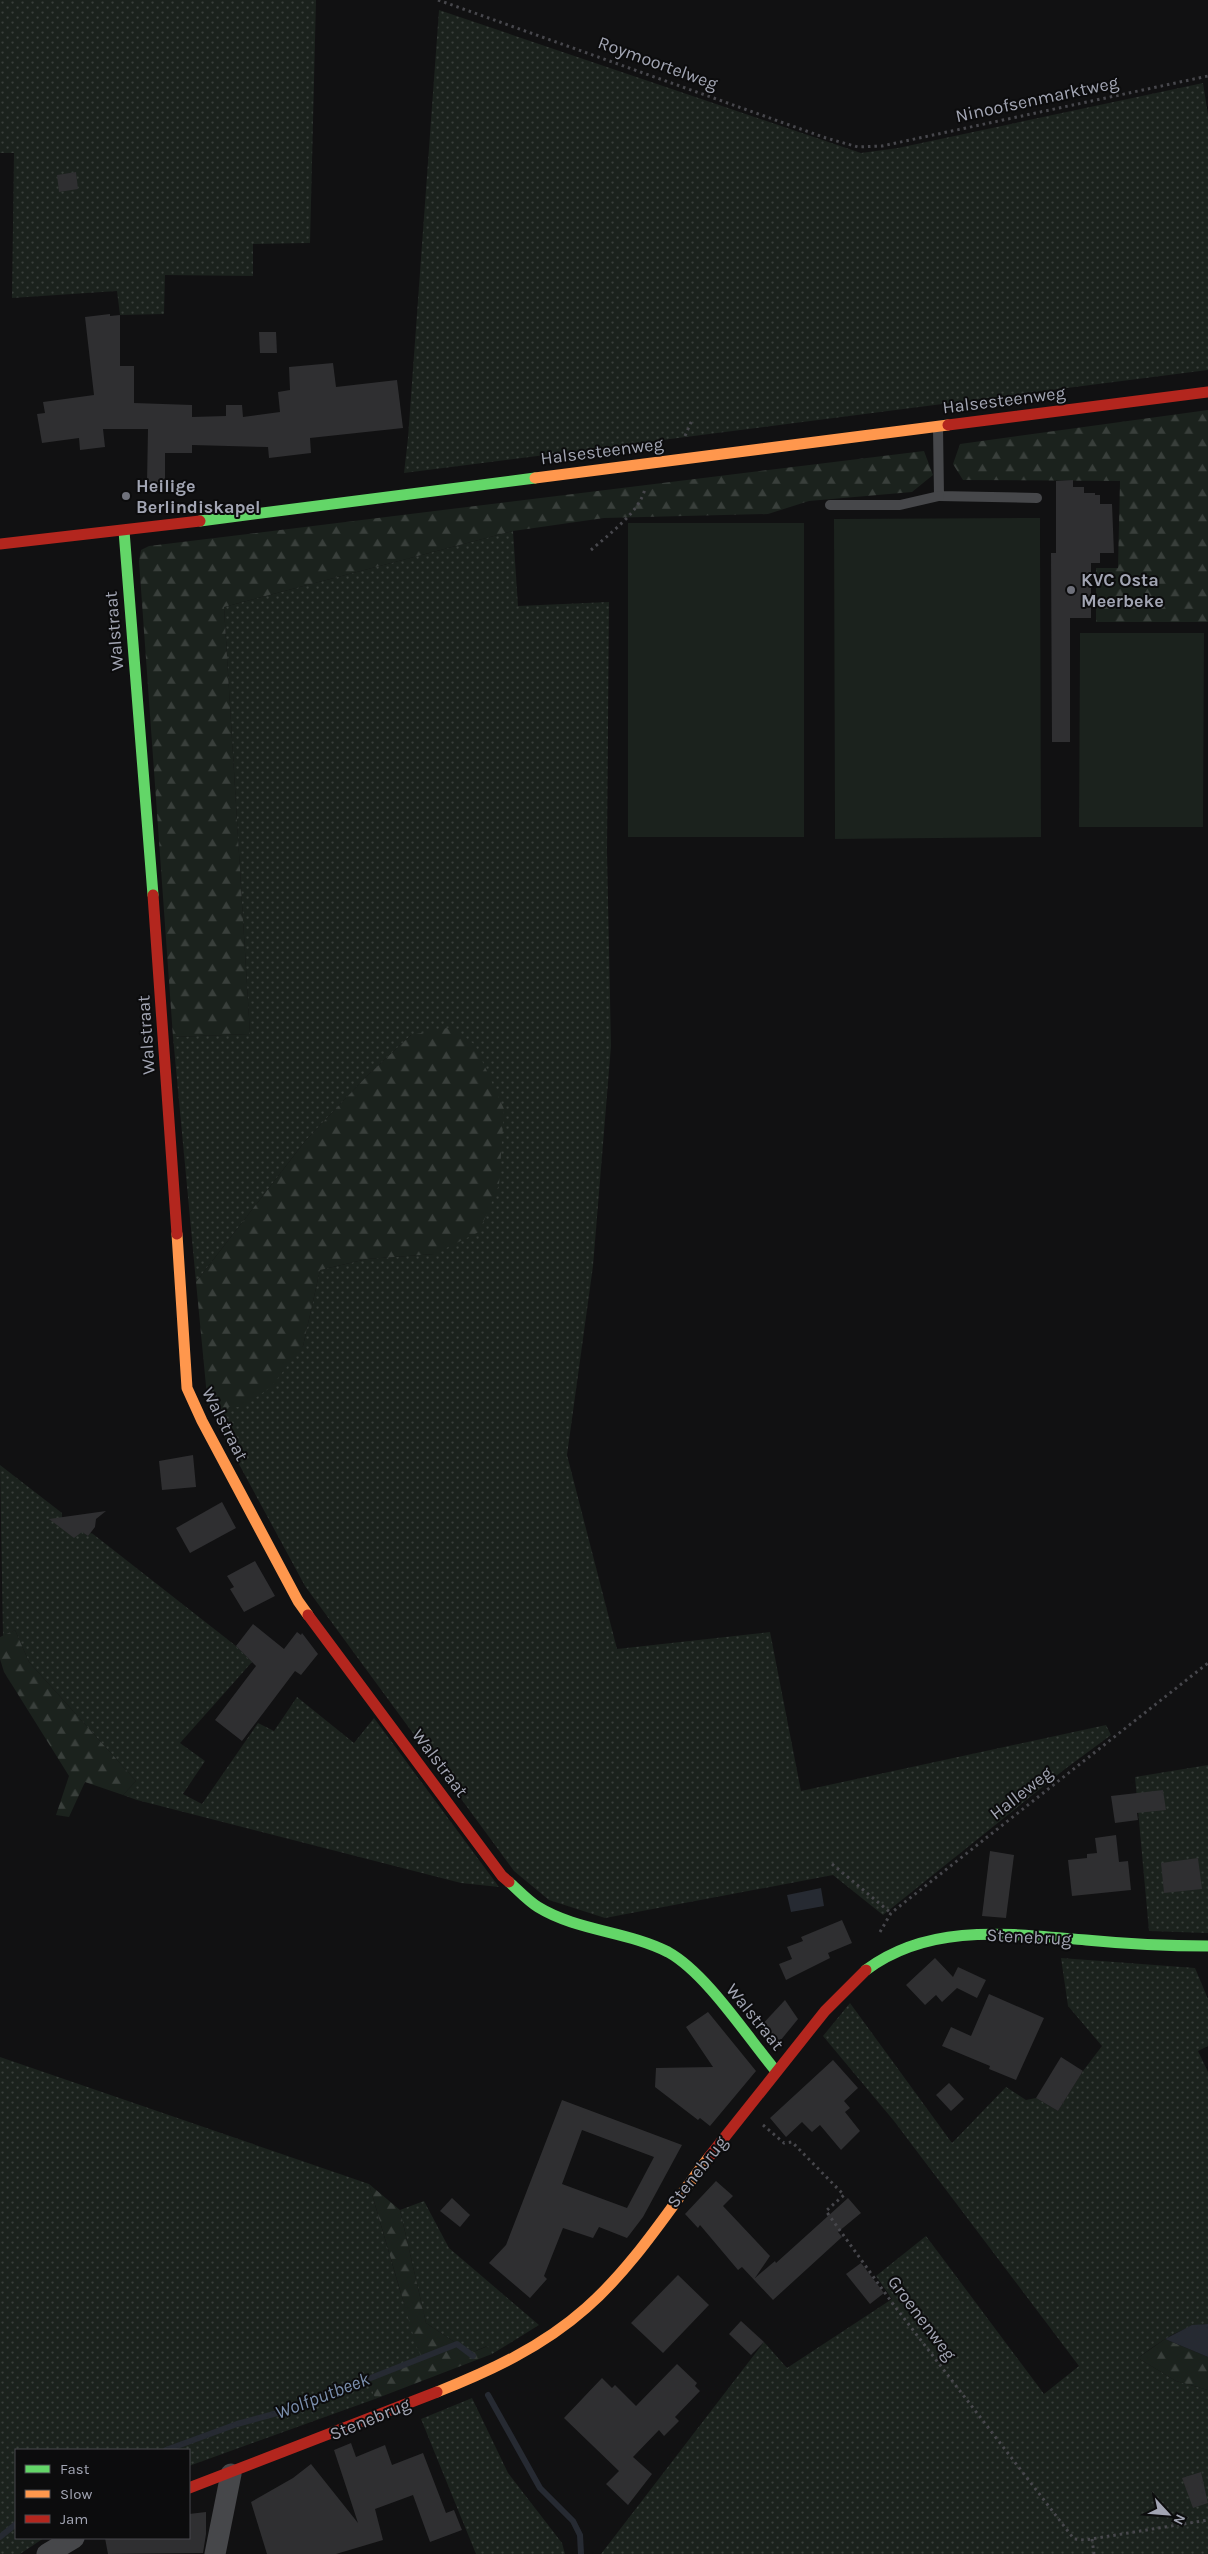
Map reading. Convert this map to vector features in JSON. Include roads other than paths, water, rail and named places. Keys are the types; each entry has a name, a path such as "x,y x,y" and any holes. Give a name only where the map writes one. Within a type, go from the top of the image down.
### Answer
{"street":[{"name":"Halsesteenweg","path":"0,544 124,531 1208,392"},
{"name":"Walstraat","path":"124,531 167,1079 188,1388 202,1421 298,1601 502,1876 538,1907 579,1924 620,1934 667,1952 694,1970 775,2070"},
{"name":"Stenebrug","path":"190,2488 231,2474 465,2381 516,2359 553,2336 588,2306 628,2262 775,2070 849,1983 877,1960 910,1946 935,1940 993,1933 1168,1947 1208,1946"},
{"path":"215,2554 231,2474"},
{"path":"47,2554 72,2539"}],"lane":[{"path":"938,426 939,496"},
{"path":"830,505 900,505 939,496 1037,498"}],"waterway":[{"name":"Wolfputbeek","path":"169,2449 237,2424 303,2406 327,2392 358,2383 457,2344 473,2356"},
{"name":"Wolfputbeek","path":"488,2395 540,2488 573,2521 580,2535 581,2554"},
{"name":"Wolfputbeek","path":"0,2537 15,2525"}],"place":[{"name":"Heilige Berlindiskapel","path":"126,496"},
{"name":"KVC Osta Meerbeke","path":"1071,590"}]}
